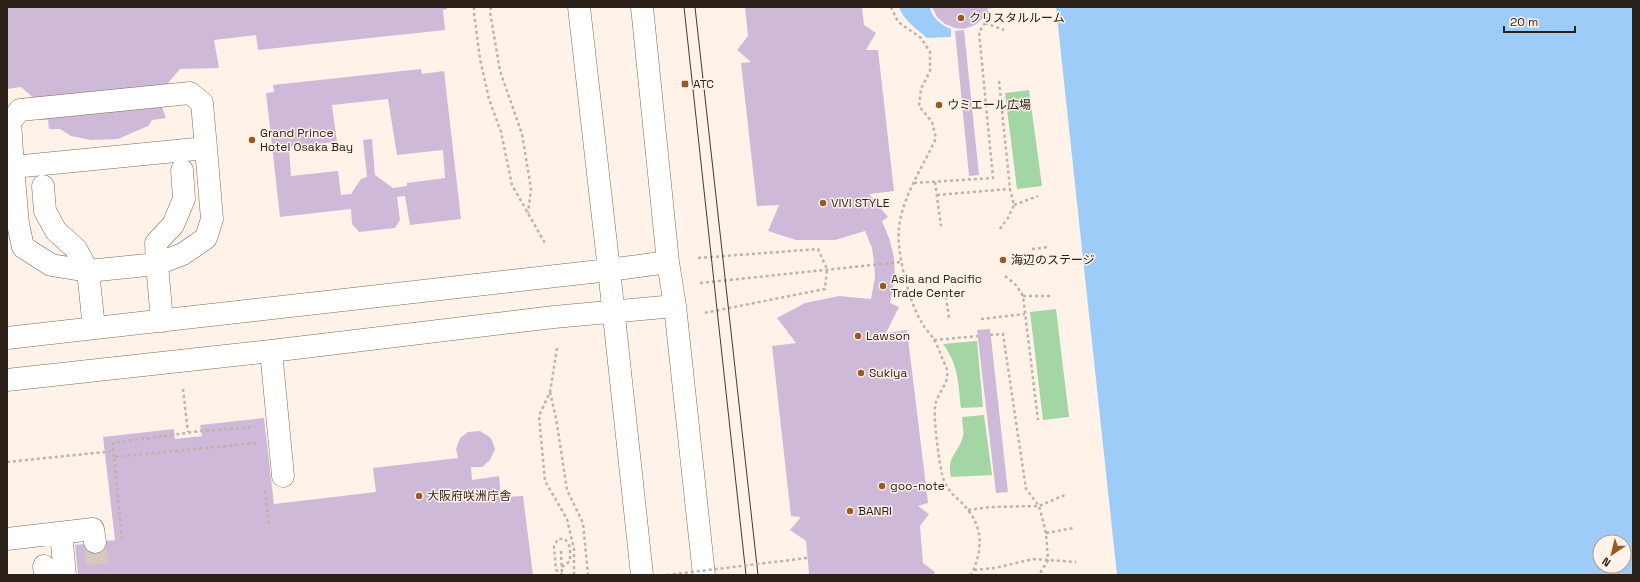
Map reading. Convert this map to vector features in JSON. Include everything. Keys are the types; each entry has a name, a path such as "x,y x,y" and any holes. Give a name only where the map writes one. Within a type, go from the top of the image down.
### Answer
{"street":[{"path":"579,7 642,575"},
{"path":"642,7 668,262 675,306 704,575"},
{"path":"190,93 202,103 212,219 206,238 183,254 157,264 88,271 51,265 23,247 18,224 13,167 10,122 20,110 190,93"},
{"path":"13,167 206,148"},
{"path":"162,320 156,243 173,225 184,198 182,170"},
{"path":"43,186 45,211 56,231 76,249 88,271 94,328"},
{"path":"7,338 609,270 668,262"},
{"path":"7,380 271,352 554,316 675,306"},
{"path":"271,352 283,476"},
{"path":"7,539 93,529 94,542"},
{"path":"60,532 65,575"}],"path":[{"path":"474,7 480,59 489,99 501,132 512,185 546,245"},
{"path":"491,7 490,12 500,71 522,134 531,189 528,214"},
{"path":"891,7 898,22 921,38 930,52 930,71 921,89 919,106 932,122 936,138 913,184 905,205 899,228 901,262 909,294 921,323 934,340 948,371 944,387 936,402 935,421 942,475 950,493 968,510 978,527 980,544 978,559 971,575"},
{"path":"913,184 993,178 979,32 985,23 990,7"},
{"path":"985,23 1004,30"},
{"path":"999,81 1010,189 1014,205 1008,218 999,230"},
{"path":"935,182 941,226"},
{"path":"937,195 1010,189"},
{"path":"1014,205 1038,196"},
{"path":"1032,249 1049,247"},
{"path":"698,258 818,249 827,269 825,289 704,313"},
{"path":"700,283 901,262"},
{"path":"1005,276 1016,286 1023,296 1038,420"},
{"path":"945,291 949,318"},
{"path":"1023,296 1050,296"},
{"path":"981,319 1025,314"},
{"path":"990,335 1003,334 1026,489 1039,506 1046,533 1048,560 1038,575"},
{"path":"934,340 978,336"},
{"path":"557,348 550,392 539,416 545,481 567,519 574,549 574,575"},
{"path":"183,389 188,432"},
{"path":"550,392 556,418 567,490 582,523 588,575"},
{"path":"122,539 113,443 188,432 244,428"},
{"path":"114,457 259,443"},
{"path":"7,462 114,451"},
{"path":"264,487 269,524"},
{"path":"968,510 990,507 1039,506 1065,496"},
{"path":"1046,533 1074,528"},
{"path":"562,567 570,561 570,547 565,539 558,539 554,546 556,570 563,575"},
{"path":"561,552 563,575"},
{"path":"667,575 807,558"},
{"path":"974,570 996,568 1033,559 1076,562"}],"green space":[{"path":"1029,90 1042,186 1017,189 1005,93"},
{"path":"1056,309 1069,417 1043,420 1030,312"},
{"path":"977,341 983,407 961,408 955,367 943,344"},
{"path":"984,415 992,475 951,477 950,464 963,436 962,417"}],"water":[{"path":"899,7 930,7 932,14 938,21 951,29 951,37 927,38 907,20"},
{"path":"1056,7 1633,7 1633,575 1117,575"}],"building":[{"path":"7,7 447,7 447,9 443,10 445,30 258,50 256,35 214,40 219,68 180,69 168,83 172,103 162,107 166,118 152,120 148,126 118,139 91,140 71,136 60,129 49,129 48,120 40,120 37,101 21,87 7,89"},
{"name":"Asia and Pacific Trade Center","path":"745,7 862,7 864,25 876,33 866,50 878,50 894,191 869,194 888,217 882,221 889,238 894,257 895,277 890,303 899,307 886,333 907,330 928,503 918,506 929,514 920,526 923,563 935,572 933,575 807,575 809,573 806,541 790,530 801,517 791,516 772,346 796,343 777,318 805,303 839,296 871,299 875,277 874,262 872,248 865,231 835,240 796,240 768,231 779,205 757,206 741,63 751,62 737,50 748,36"},
{"name":"クリスタルルーム","path":"932,7 989,7 983,18 975,25 964,29 955,28 945,24 937,17"},
{"path":"964,30 979,175 969,176 955,31"},
{"path":"421,69 422,74 444,71 461,219 410,225 405,196 397,197 400,220 395,228 359,232 352,224 351,209 280,217 266,93 274,92 273,85","holes":["388,99 397,155 443,150 445,178 407,183 407,186 393,188 375,175 372,139 363,140 367,177 361,179 351,194 341,195 338,171 291,176 289,147 337,142 332,105"]},
{"path":"990,329 1008,492 996,493 977,330"},
{"name":"大阪府咲洲庁舎","path":"264,418 274,504 376,492 373,468 458,458 456,449 460,438 468,432 480,431 491,438 495,449 490,460 482,467 471,467 472,480 499,476 501,497 523,496 533,575 78,575 75,545 115,540 103,437 174,429 175,439 202,436 200,425"}],"tunnel":[{"path":"95,542 98,575"}],"tram line":[{"path":"684,7 746,575"},
{"path":"695,7 758,575"}],"place":[{"name":"クリスタルルーム","path":"961,18"},
{"name":"ATC","path":"685,84"},
{"name":"ウミエール広場","path":"939,105"},
{"name":"Grand Prince Hotel Osaka Bay","path":"252,140"},
{"name":"VIVI STYLE","path":"823,203"},
{"name":"海辺のステージ","path":"1003,260"},
{"name":"Asia and Pacific Trade Center","path":"883,286"},
{"name":"Lawson","path":"858,336"},
{"name":"Sukiya","path":"861,373"},
{"name":"goo-note","path":"882,486"},
{"name":"大阪府咲洲庁舎","path":"419,496"},
{"name":"BANRI","path":"850,511"}]}
